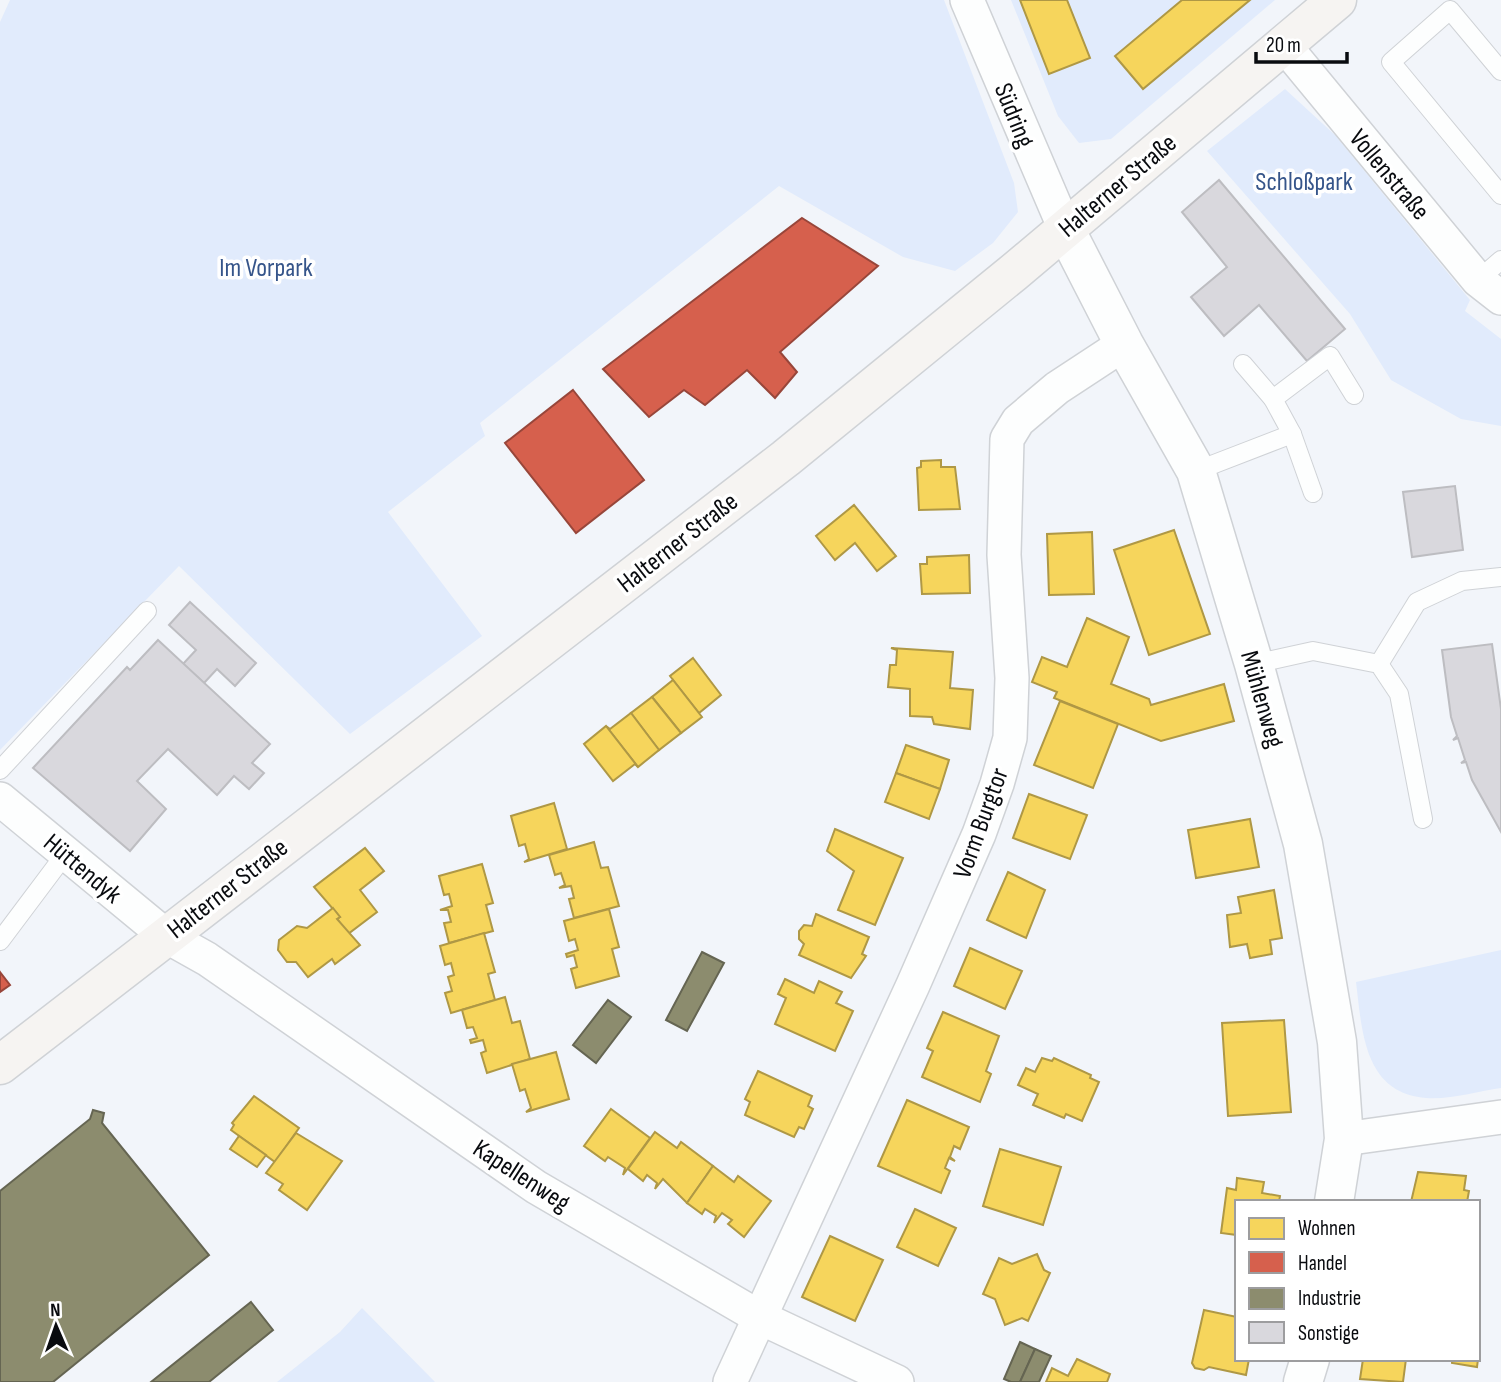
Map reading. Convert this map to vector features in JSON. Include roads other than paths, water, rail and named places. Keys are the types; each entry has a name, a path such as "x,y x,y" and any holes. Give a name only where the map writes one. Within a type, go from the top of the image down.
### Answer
{"main road":[{"name":"Halterner Straße","path":"0,1065 786,458 1065,229 1337,0"}],"street":[{"name":"Südring","path":"967,0 1065,229"},
{"name":"Vollenstraße","path":"1284,45 1493,279"},
{"name":"Mühlenweg","path":"1065,229 1124,344 1196,471 1254,664 1303,844 1337,1042 1344,1139 1334,1200"},
{"name":"Vorm Burgtor","path":"730,1382 913,985 979,834 1010,738 1012,678 1004,555 1007,439 1018,421 1057,388 1124,344"},
{"name":"Hüttendyk","path":"0,799 166,936"},
{"name":"Kapellenweg","path":"166,936 207,959 536,1187 759,1317 897,1382"},
{"path":"1344,1139 1501,1117"},
{"path":"1303,1382 1309,1361"}],"lane":[{"path":"1501,71 1450,10 1391,62 1501,195"},
{"path":"1273,399 1330,356 1354,395"},
{"path":"1243,364 1273,399 1292,434 1313,492"},
{"path":"1196,471 1292,434"},
{"path":"1379,664 1417,602 1462,581 1501,577"},
{"path":"0,770 147,611"},
{"path":"1254,664 1313,651 1379,664 1399,694 1423,819"},
{"path":"0,941 66,853"}],"park label":[{"name":"Schloßpark","path":"1304,181"},
{"name":"Im Vorpark","path":"266,267"}]}
